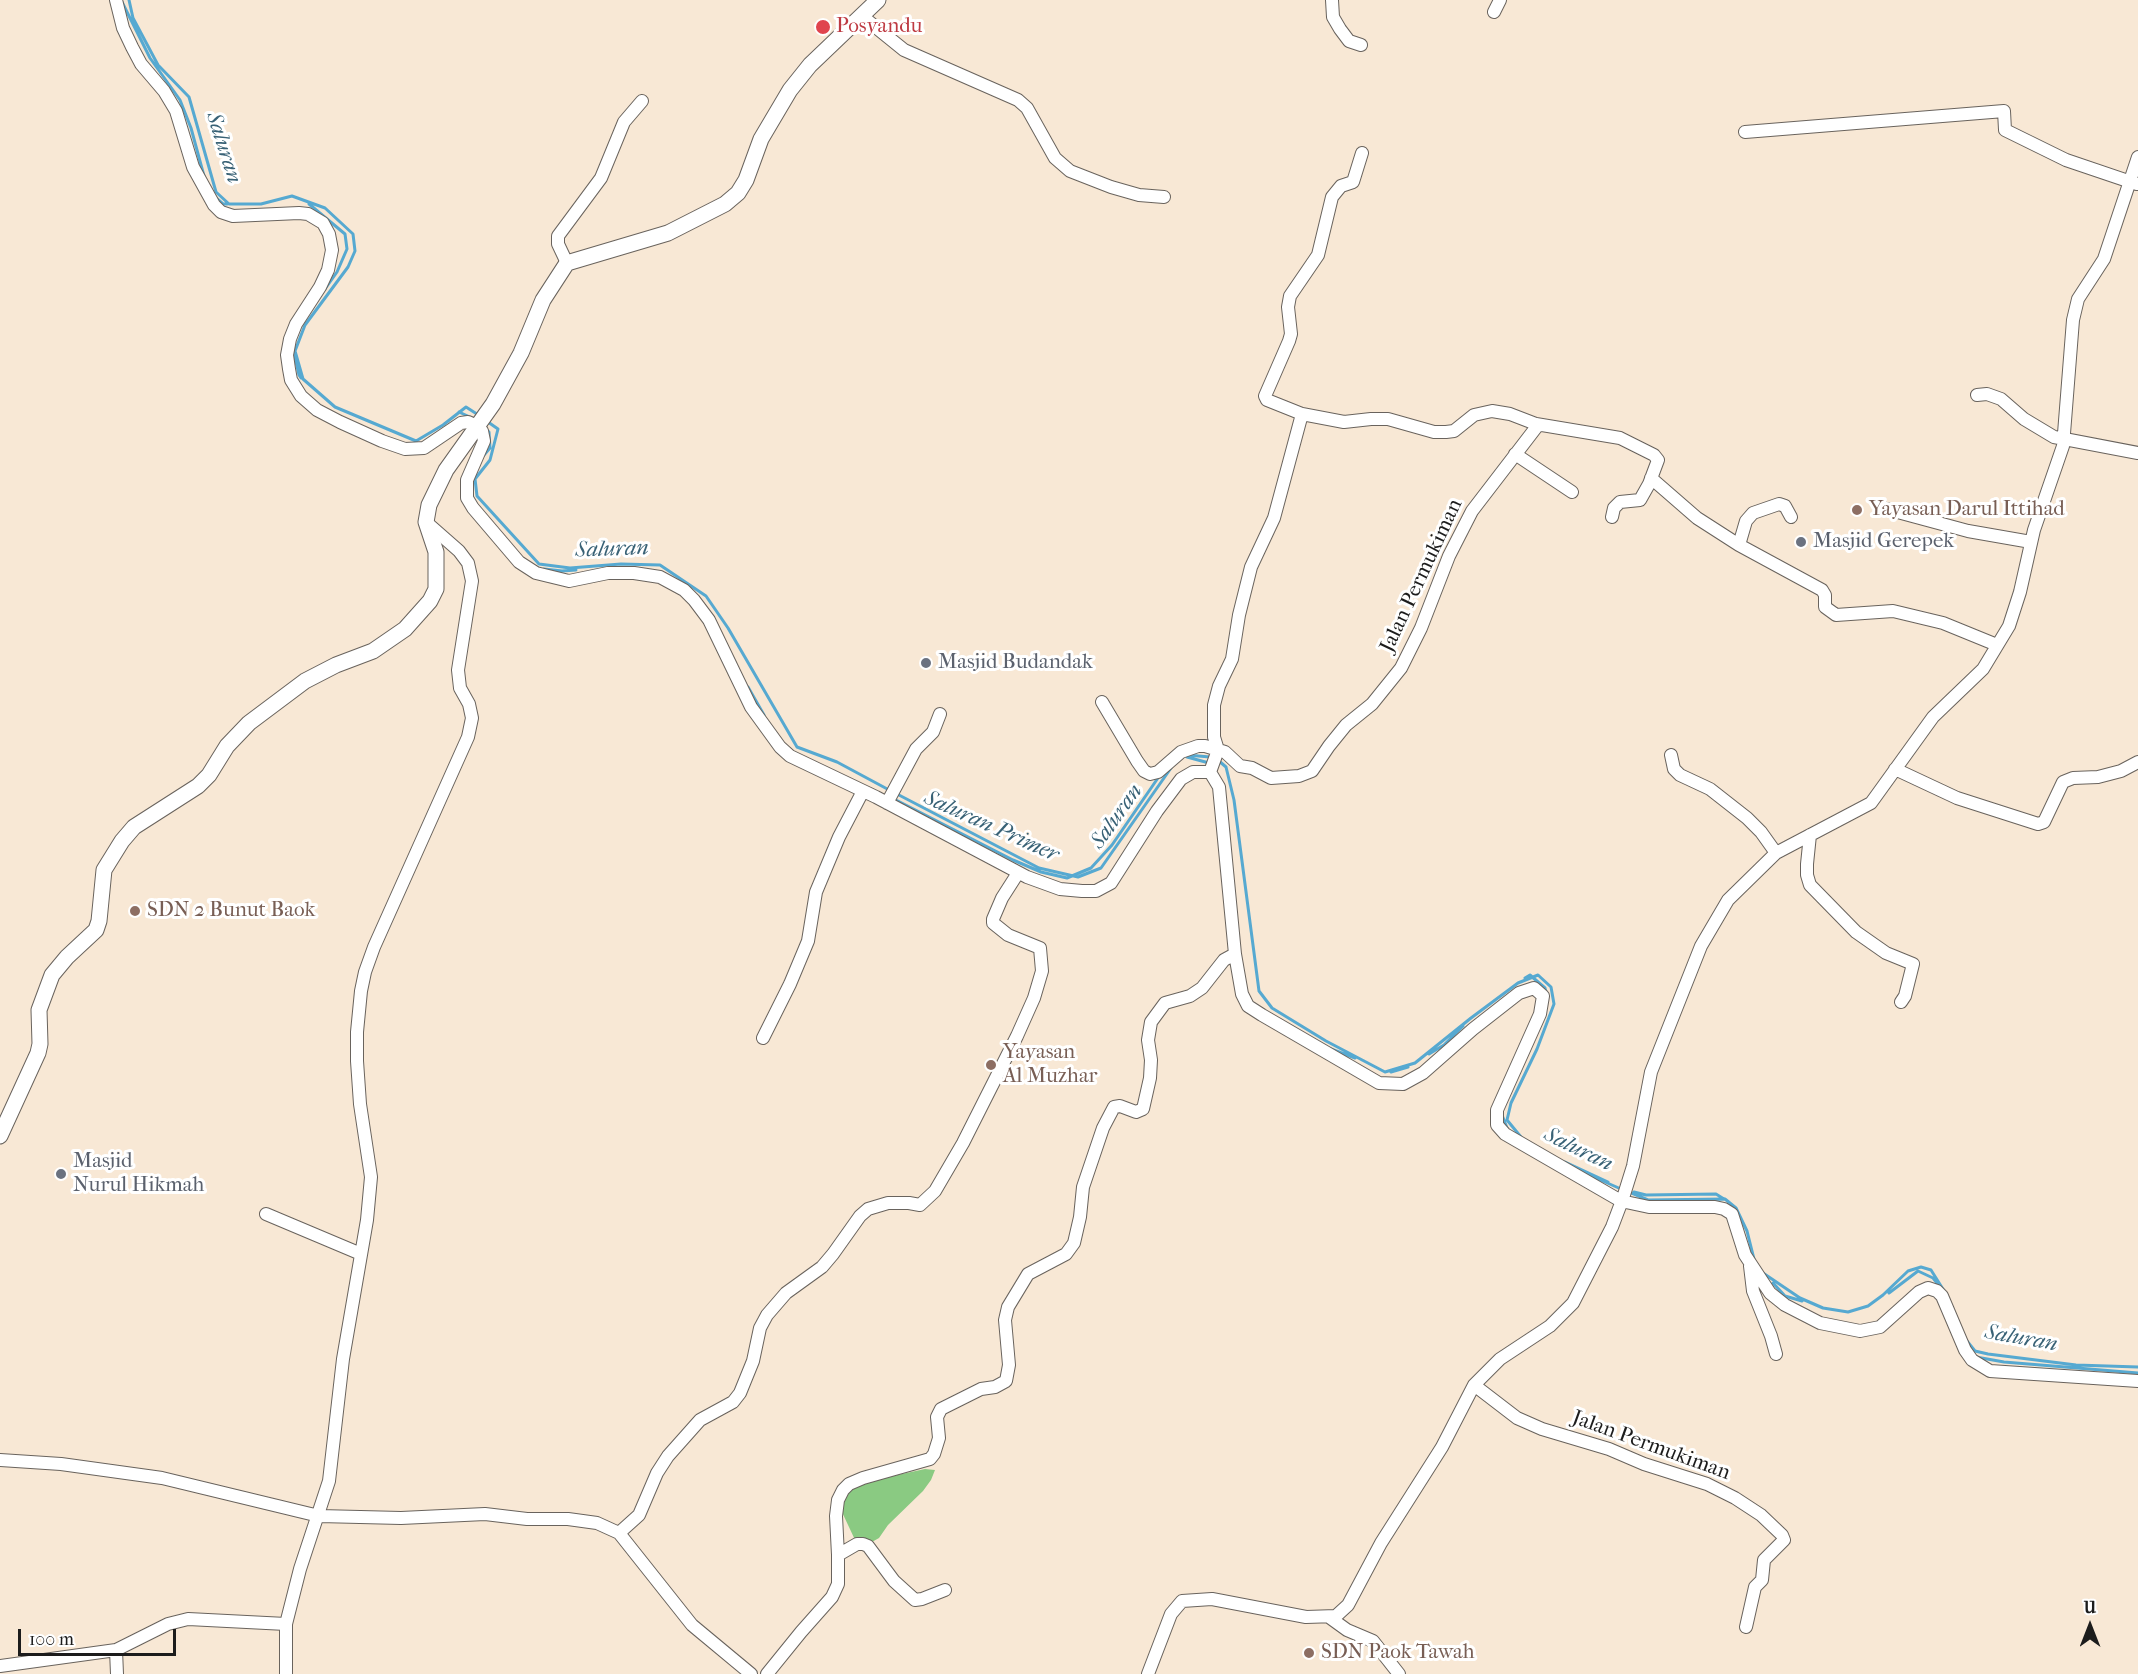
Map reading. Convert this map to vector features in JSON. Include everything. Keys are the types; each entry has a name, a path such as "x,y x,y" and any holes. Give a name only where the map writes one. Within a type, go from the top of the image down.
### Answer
{"street":[{"path":"116,0 132,46 141,64 164,91 176,111 193,167 214,205 221,212 233,216 308,214 322,222 327,228 332,250 328,270 296,324 289,347 288,362 291,380 301,396 317,410 340,422 405,449 424,448 461,423 478,424 484,441 467,480 467,498 519,562 536,573 569,581 608,573 634,573 660,577 684,590 709,621 751,706 780,747 790,756 863,791 890,796 1018,873 1060,889 1096,891 1111,883 1181,779 1193,772 1211,770"},
{"path":"0,1136 38,1053 39,1010 52,975 67,957 96,930 104,870 117,848 134,827 198,786 209,775 227,746 249,723 305,681 336,665 373,651 405,629 430,601 436,589 436,552 426,522 429,505 446,470 493,404 521,352 543,300 567,263 668,233 725,204 738,193 746,180 761,139 790,90 810,65 878,0"},
{"path":"1332,0 1334,17 1340,29 1349,41 1361,45"},
{"path":"1494,12 1500,0"},
{"path":"862,16 904,50 1018,100 1028,108 1055,158 1070,171 1130,193 1164,197"},
{"path":"567,263 558,244 558,236 601,178 624,122 642,101"},
{"path":"1744,132 2004,111 2005,130 2066,160 2134,183"},
{"path":"1362,153 1353,182 1341,186 1332,197 1318,255 1290,296 1288,306 1291,334 1265,396 1267,400 1302,414 1344,422 1371,418 1388,419 1434,432 1454,431 1474,415 1492,411 1510,414 1538,425 1620,438 1658,458 1649,484 1640,500 1620,502 1614,508 1612,517"},
{"path":"1148,1674 1171,1614 1182,1601 1212,1599 1306,1617 1336,1616 1348,1605 1381,1543 1442,1447 1474,1384 1500,1359 1550,1326 1573,1303 1612,1227 1622,1199 1633,1166 1651,1072 1701,946 1728,900 1776,854 1871,802 1933,717 1983,669 2009,626 2020,592 2031,542 2063,446 2073,320 2078,299 2104,259 2134,183 2138,157"},
{"path":"1977,395 1987,394 2001,399 2034,425 2054,437 2138,453"},
{"path":"1302,414 1274,518 1251,567 1239,615 1232,659 1219,686 1214,705 1214,737 1217,752 1211,770 1219,787 1235,954 1242,994 1248,1006 1379,1083 1403,1084 1423,1073 1473,1029 1519,993 1531,987 1540,991 1543,996 1540,1014 1497,1110 1497,1125 1505,1134 1622,1199 1649,1207 1724,1209 1732,1214 1745,1255 1770,1293 1785,1305 1820,1323 1860,1331 1880,1327 1919,1292 1928,1288 1937,1291 1942,1296 1965,1350 1972,1360 1989,1371 2138,1381"},
{"name":"Jalan Permukiman","path":"1217,752 1231,756 1240,766 1252,768 1271,778 1299,776 1312,771 1346,725 1372,704 1401,668 1421,628 1449,556 1472,511 1538,425"},
{"path":"1515,454 1572,492"},
{"path":"1651,478 1697,518 1739,545 1822,590 1825,595 1825,607 1836,615 1893,611 1943,623 1997,645"},
{"path":"1739,545 1746,521 1753,513 1782,505 1791,517"},
{"path":"1879,507 1968,531 2031,542"},
{"path":"286,1674 286,1624 300,1569 329,1481 343,1359 367,1220 371,1177 360,1104 357,1061 357,1032 365,972 468,736 472,718 469,704 460,688 458,670 472,581 468,563 426,522"},
{"path":"1102,702 1137,761 1144,771 1150,774 1158,772 1174,757 1189,748 1205,746 1217,752"},
{"path":"890,796 916,749 933,732 940,714"},
{"path":"1671,755 1674,769 1680,775 1710,789 1748,818 1776,854"},
{"path":"1895,769 1958,798 2038,824 2044,822 2062,782 2073,778 2098,777 2121,771 2138,762"},
{"path":"763,1038 796,972 808,941 816,892 839,837 863,791"},
{"path":"1810,835 1807,864 1810,885 1856,932 1886,953 1914,965 1901,1002"},
{"path":"619,1533 639,1515 657,1473 668,1456 700,1420 733,1402 740,1393 753,1361 760,1328 767,1315 786,1293 822,1267 860,1215 868,1209 888,1203 920,1205 935,1191 963,1143 1017,1036 1034,998 1042,970 1042,950 1008,935 993,923 1002,898 1018,873"},
{"path":"767,1674 837,1590 836,1516 838,1500 843,1490 849,1484 863,1478 930,1459 939,1438 937,1418 941,1409 981,1389 995,1388 1006,1381 1009,1365 1005,1320 1008,1307 1028,1274 1066,1254 1074,1243 1083,1187 1103,1128 1114,1107 1119,1106 1136,1112 1143,1109 1150,1078 1151,1060 1148,1040 1151,1022 1165,1003 1190,996 1202,988 1224,960 1235,954"},
{"path":"266,1214 361,1254"},
{"path":"1750,1264 1752,1291 1776,1353"},
{"name":"Jalan Permukiman","path":"1474,1384 1517,1418 1542,1429 1609,1449 1644,1464 1707,1484 1761,1515 1782,1534 1784,1540 1764,1560 1762,1580 1755,1587 1746,1627"},
{"path":"0,1460 61,1464 162,1478 319,1516 401,1518 485,1514 597,1523 619,1533 692,1625 750,1674"},
{"path":"838,1555 859,1543 868,1546 894,1581 915,1600 945,1590"},
{"path":"1329,1617 1347,1630 1373,1641 1399,1674"},
{"path":"0,1666 116,1650 168,1624 189,1619 286,1624"},
{"path":"116,1650 117,1674"}],"green space":[{"path":"925,1469 935,1470 931,1480 923,1491 888,1525 879,1538 863,1547 856,1542 841,1510 853,1487"}],"waterway":[{"name":"Saluran","path":"129,0 133,18 158,65 189,97 216,192 229,204 261,204 292,196 325,208 353,234 355,251 348,267 305,325 295,351 303,379 335,407 416,441 443,425 466,407 480,416"},
{"name":"Saluran Primer","path":"122,2 150,58 180,100 191,128 204,176"},
{"name":"Saluran Primer","path":"215,197 223,204 227,204"},
{"name":"Saluran Primer","path":"309,204 345,234 347,249 337,272 325,289"},
{"name":"Saluran","path":"294,353 301,378"},
{"name":"Saluran Primer","path":"459,412 472,418"},
{"name":"Saluran","path":"488,422 498,429 490,460 475,479 477,496 539,564 570,568 621,564 660,565 706,596 728,628 797,747 837,762 891,791"},
{"name":"Saluran Primer","path":"484,455 490,448 489,432 486,429"},
{"name":"Saluran Primer","path":"544,569 576,570"},
{"name":"Saluran Primer","path":"748,687 764,715"},
{"name":"Saluran","path":"1187,755 1210,757"},
{"name":"Saluran Primer","path":"1187,757 1209,763"},
{"name":"Saluran","path":"1219,761 1226,767 1234,800 1259,991 1272,1008 1326,1041 1385,1072 1415,1063 1518,983 1538,975 1551,987 1554,1004 1537,1049 1511,1103 1507,1120 1521,1137"},
{"name":"Saluran","path":"897,794 1039,868 1078,877 1101,868 1171,768"},
{"name":"Saluran","path":"892,798 1013,860 1041,872 1067,878 1091,868 1112,845 1160,775"},
{"name":"Saluran Primer","path":"1525,978 1530,975 1545,988 1546,992"},
{"name":"Saluran","path":"1429,1054 1444,1045 1463,1026"},
{"name":"Saluran","path":"1331,1049 1355,1058"},
{"name":"Saluran","path":"1391,1072 1408,1067"},
{"name":"Saluran","path":"1502,1115 1507,1128"},
{"name":"Saluran","path":"1565,1162 1608,1182"},
{"name":"Saluran","path":"1580,1171 1621,1189"},
{"name":"Saluran","path":"1627,1191 1648,1200 1725,1199 1736,1208 1747,1231 1754,1259"},
{"name":"Saluran Primer","path":"1634,1192 1646,1195 1716,1194 1724,1199"},
{"name":"Saluran","path":"1763,1273 1800,1298 1823,1308 1848,1312 1868,1306 1908,1271 1921,1267 1931,1270 1946,1294"},
{"name":"Saluran Primer","path":"1889,1293 1918,1271 1933,1278 1941,1288"},
{"name":"Saluran Primer","path":"1773,1283 1785,1296 1802,1301"},
{"name":"Saluran","path":"1967,1341 1975,1351 1988,1354 2076,1365 2138,1367"},
{"name":"Saluran","path":"1976,1357 2004,1362 2138,1373"}],"place":[{"name":"Posyandu","path":"823,27"},
{"name":"Yayasan Darul Ittihad","path":"1857,510"},
{"name":"Masjid Gerepek","path":"1801,542"},
{"name":"Masjid Budandak","path":"926,663"},
{"name":"SDN 2 Bunut Baok","path":"135,911"},
{"name":"Yayasan Al Muzhar","path":"991,1065"},
{"name":"Masjid Nurul Hikmah","path":"61,1174"},
{"name":"SDN Paok Tawah","path":"1309,1653"}]}
